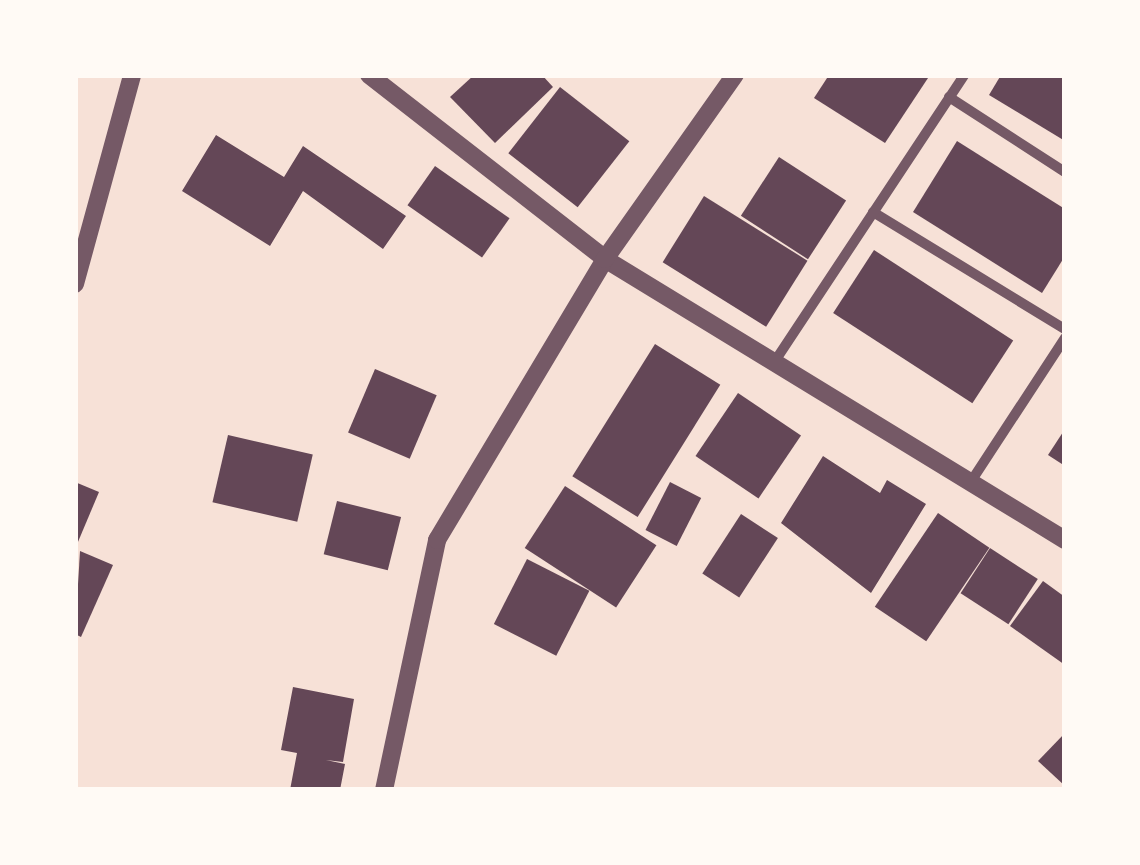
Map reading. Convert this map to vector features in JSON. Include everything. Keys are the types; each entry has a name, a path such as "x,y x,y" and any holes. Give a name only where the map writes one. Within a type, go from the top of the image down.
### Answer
{"street":[{"path":"75,284 132,75"},
{"path":"369,75 605,259 1065,540"},
{"path":"384,790 437,540 605,259 735,75"},
{"path":"775,361 964,75"},
{"path":"949,97 1065,172"},
{"path":"873,212 1065,329"},
{"path":"972,480 1065,338"}],"building":[{"path":"474,75 542,75 553,87 495,143 450,97"},
{"path":"829,75 930,75 885,143 814,98"},
{"path":"1001,75 1065,75 1065,141 989,95"},
{"path":"560,87 629,141 578,207 508,153"},
{"path":"216,135 284,177 303,146 406,216 383,249 303,191 270,246 182,191"},
{"path":"957,141 1065,209 1065,256 1042,293 913,212"},
{"path":"779,157 846,201 808,259 741,216"},
{"path":"435,166 510,218 482,258 407,205"},
{"path":"704,196 807,261 766,327 663,262"},
{"path":"874,250 1013,340 972,403 833,313"},
{"path":"655,344 720,385 638,517 572,476"},
{"path":"375,369 437,395 410,459 348,433"},
{"path":"738,393 801,435 759,499 696,456"},
{"path":"1065,429 1065,466 1048,455"},
{"path":"228,435 313,455 297,522 212,502"},
{"path":"823,456 880,493 887,480 926,504 871,593 781,523"},
{"path":"75,482 99,492 75,549"},
{"path":"670,482 701,498 677,546 645,530"},
{"path":"565,486 656,545 616,607 525,548"},
{"path":"337,501 401,517 388,570 324,554"},
{"path":"938,513 989,548 926,641 875,607"},
{"path":"741,514 778,538 739,598 702,574"},
{"path":"990,548 1038,579 1008,624 961,593"},
{"path":"80,551 113,565 81,637 75,634"},
{"path":"527,559 589,591 556,656 494,624"},
{"path":"1043,581 1065,597 1065,665 1010,626"},
{"path":"293,687 354,699 343,762 326,760 345,764 340,790 290,790 297,753 281,750"},
{"path":"1065,733 1065,786 1038,761"}]}
